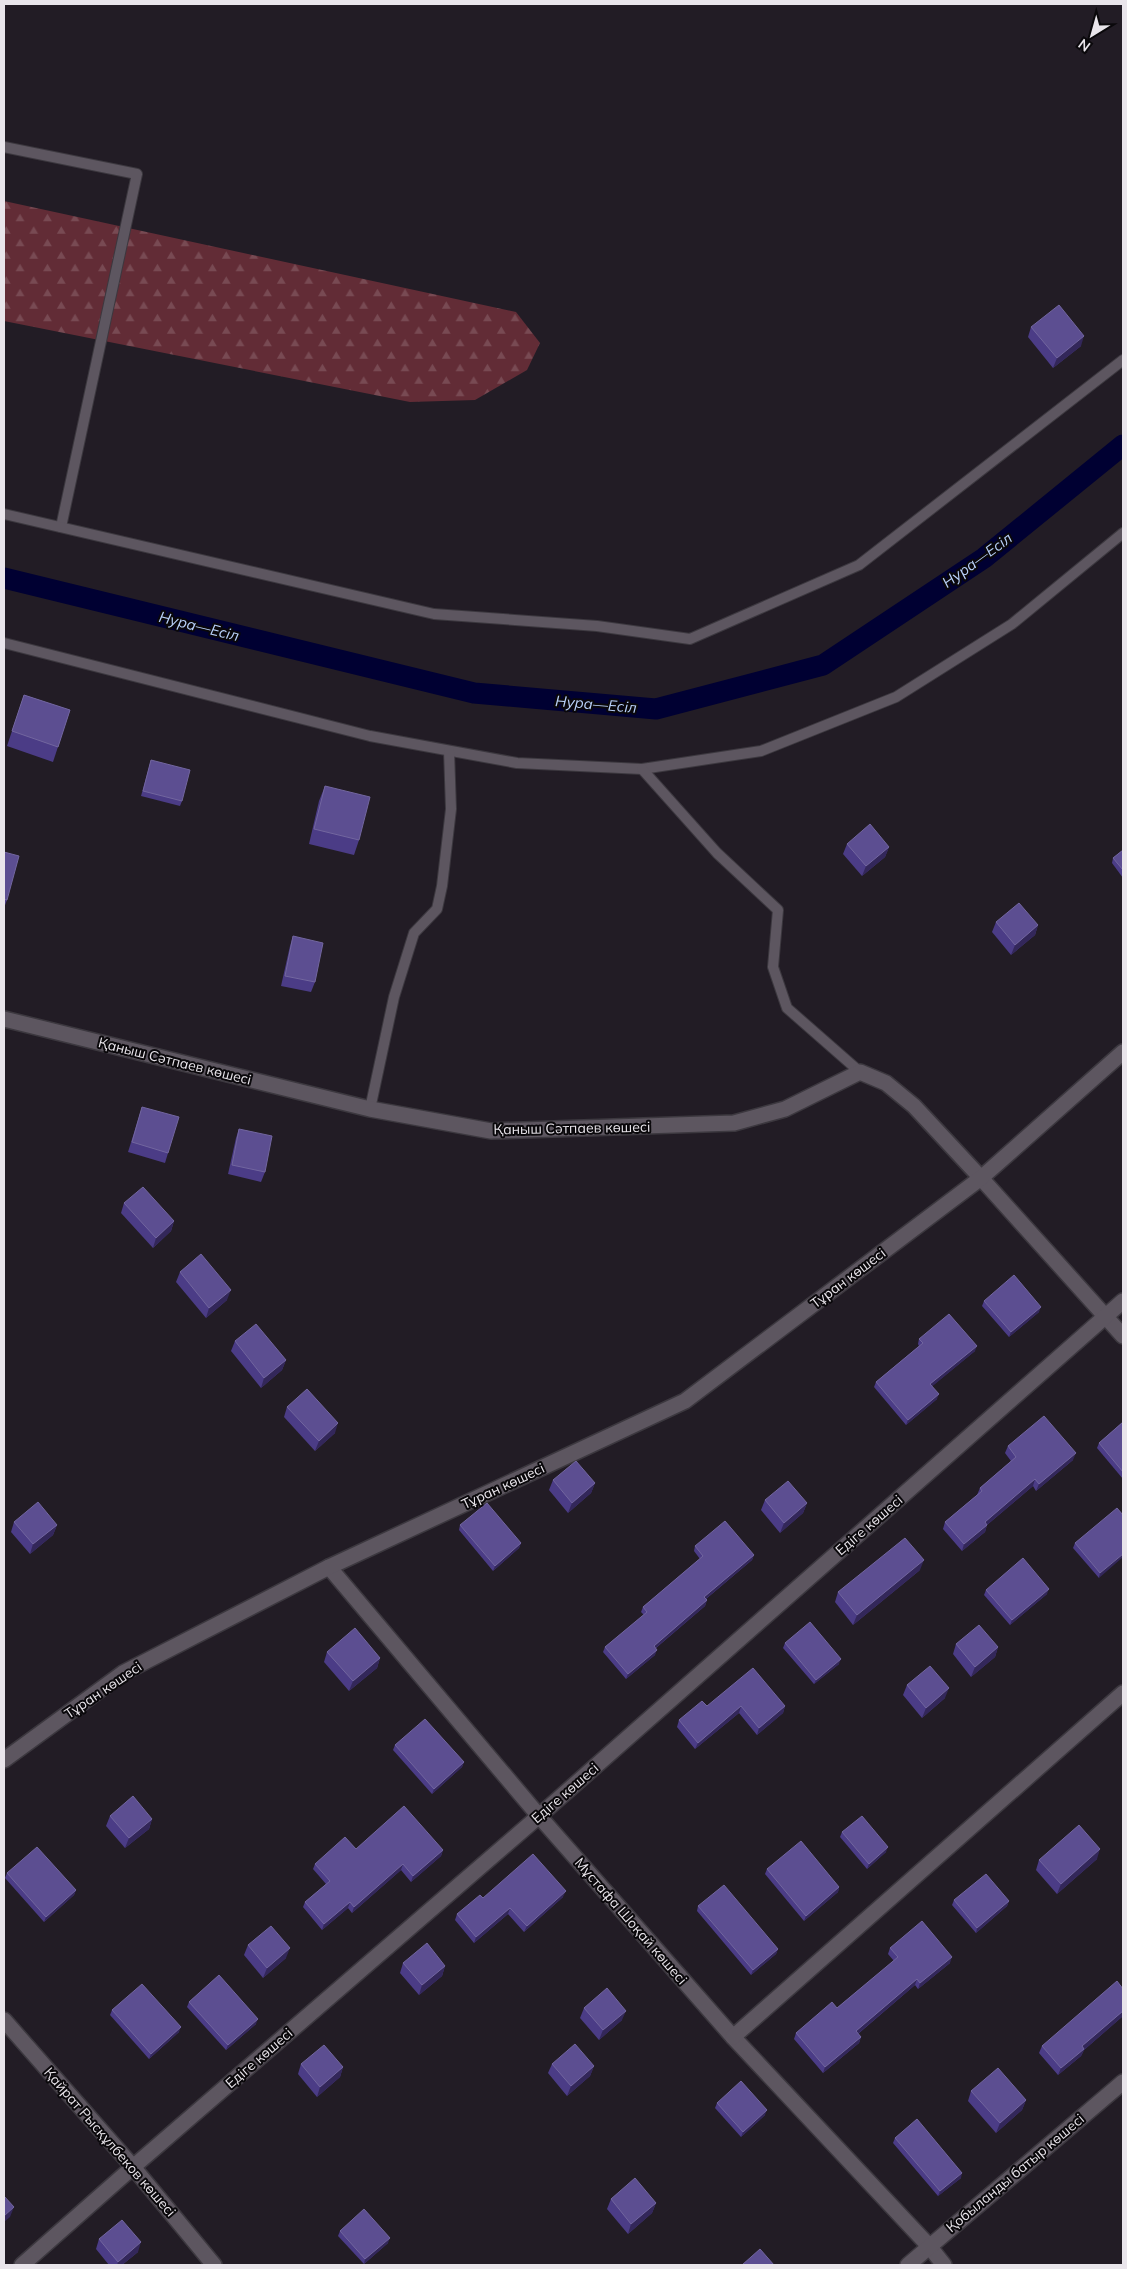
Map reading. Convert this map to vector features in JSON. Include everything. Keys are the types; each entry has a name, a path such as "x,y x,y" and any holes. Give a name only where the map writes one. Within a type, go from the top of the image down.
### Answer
{"street":[{"name":"Қаныш Сәтпаев көшесі","path":"4,1019 370,1109 491,1131 734,1123 785,1109 860,1072"},
{"name":"Тұран көшесі","path":"4,1760 124,1673 329,1567 684,1401 981,1178 1123,1052"},
{"path":"860,1072 886,1083 914,1106 1123,1336"},
{"name":"Едіге көшесі","path":"22,2265 540,1816 1123,1301"},
{"name":"Мұстафа Шоқай көшесі","path":"329,1567 540,1816 733,2037 929,2246 944,2265"},
{"path":"733,2037 1123,1693"},
{"name":"Қайрат Рысқұлбеков көшесі","path":"4,2020 133,2167 214,2265"},
{"name":"Қобыланды батыр көшесі","path":"908,2265 1123,2082"}],"lane":[{"path":"4,147 137,174 61,527"},
{"path":"4,514 434,614 597,626 690,639 859,565 1123,360"},
{"path":"4,643 370,736 517,763 642,769 762,751 896,698 1012,624 1123,533"},
{"path":"370,1109 394,997 414,933 437,909 442,886 450,809 449,751"},
{"path":"642,769 717,853 778,910 773,967 787,1008 860,1072"}],"green space":[{"path":"4,201 516,312 540,343 527,370 475,400 410,402 4,321"}],"building":[{"path":"1059,305 1084,336 1057,358 1031,327"},
{"path":"24,695 70,710 58,747 12,731"},
{"path":"151,760 190,770 182,801 143,791"},
{"path":"325,786 370,797 359,840 314,829"},
{"path":"870,824 889,847 866,866 847,844"},
{"path":"1123,850 1123,870 1113,858"},
{"path":"4,852 19,856 7,900 4,899"},
{"path":"1019,903 1038,925 1015,945 996,922"},
{"path":"293,936 323,943 315,982 285,976"},
{"path":"142,1107 179,1117 168,1153 132,1142"},
{"path":"239,1129 272,1136 265,1172 232,1165"},
{"path":"143,1187 174,1221 156,1238 124,1203"},
{"path":"201,1254 231,1290 209,1308 180,1272"},
{"path":"1014,1275 1041,1307 1011,1332 984,1301"},
{"path":"949,1314 977,1346 930,1384 939,1394 908,1420 876,1382 923,1343 919,1339"},
{"path":"256,1324 286,1360 264,1378 235,1341"},
{"path":"307,1389 338,1423 319,1441 287,1407"},
{"path":"1044,1416 1076,1453 1039,1484 1035,1479 985,1522 987,1525 964,1544 945,1522 982,1491 980,1488 1016,1457 1008,1446"},
{"path":"1123,1422 1123,1472 1099,1443"},
{"path":"576,1461 595,1483 572,1503 553,1480"},
{"path":"788,1481 807,1503 784,1523 765,1500"},
{"path":"38,1502 57,1525 33,1544 14,1522"},
{"path":"487,1503 521,1543 495,1566 460,1525"},
{"path":"1117,1508 1123,1515 1123,1554 1100,1573 1075,1543"},
{"path":"725,1521 754,1555 704,1597 707,1600 654,1646 657,1650 628,1674 605,1647 647,1612 643,1607 703,1556 695,1546"},
{"path":"905,1538 924,1560 857,1615 838,1592"},
{"path":"1023,1558 1049,1589 1012,1620 986,1590"},
{"path":"810,1622 841,1659 816,1680 785,1643"},
{"path":"979,1625 998,1647 975,1667 956,1644"},
{"path":"355,1628 380,1658 353,1681 327,1652"},
{"path":"930,1666 949,1688 926,1708 907,1685"},
{"path":"753,1668 785,1706 759,1728 741,1706 698,1743 679,1720 702,1701 707,1706"},
{"path":"425,1719 464,1762 434,1789 395,1745"},
{"path":"133,1796 152,1819 129,1838 110,1816"},
{"path":"404,1806 443,1850 413,1876 403,1864 354,1907 350,1902 324,1924 305,1902 330,1881 315,1864 345,1837 356,1849"},
{"path":"862,1816 888,1847 869,1864 842,1832"},
{"path":"1079,1825 1100,1849 1061,1884 1039,1860"},
{"path":"801,1841 839,1887 806,1916 767,1869"},
{"path":"37,1847 76,1890 46,1917 7,1873"},
{"path":"533,1854 566,1891 527,1926 510,1908 476,1937 457,1914 480,1895 483,1898"},
{"path":"986,1874 1009,1901 977,1928 954,1900"},
{"path":"724,1885 778,1949 753,1970 698,1906"},
{"path":"922,1921 952,1957 920,1983 917,1979 856,2031 861,2037 825,2067 796,2033 832,2002 837,2008 898,1957 890,1948"},
{"path":"271,1926 290,1948 267,1968 248,1945"},
{"path":"427,1943 445,1966 422,1985 403,1963"},
{"path":"219,1975 258,2019 228,2045 189,2002"},
{"path":"1117,1981 1123,1989 1123,2011 1082,2046 1084,2049 1061,2068 1042,2046"},
{"path":"142,1984 181,2027 151,2054 112,2010"},
{"path":"607,1988 626,2011 603,2030 584,2008"},
{"path":"575,2044 594,2066 571,2086 552,2064"},
{"path":"324,2045 343,2067 320,2087 301,2064"},
{"path":"998,2068 1026,2100 1000,2123 971,2091"},
{"path":"741,2081 767,2110 743,2132 717,2103"},
{"path":"917,2119 962,2173 940,2191 895,2138"},
{"path":"635,2178 656,2203 631,2224 611,2199"},
{"path":"4,2196 14,2207 4,2216"},
{"path":"364,2209 390,2238 365,2259 340,2231"},
{"path":"122,2220 141,2242 118,2262 99,2239"},
{"path":"760,2249 774,2265 742,2265"}],"waterway":[{"name":"Нура—Есіл","path":"4,578 474,693 656,709 823,665 984,558 1123,445"}]}
